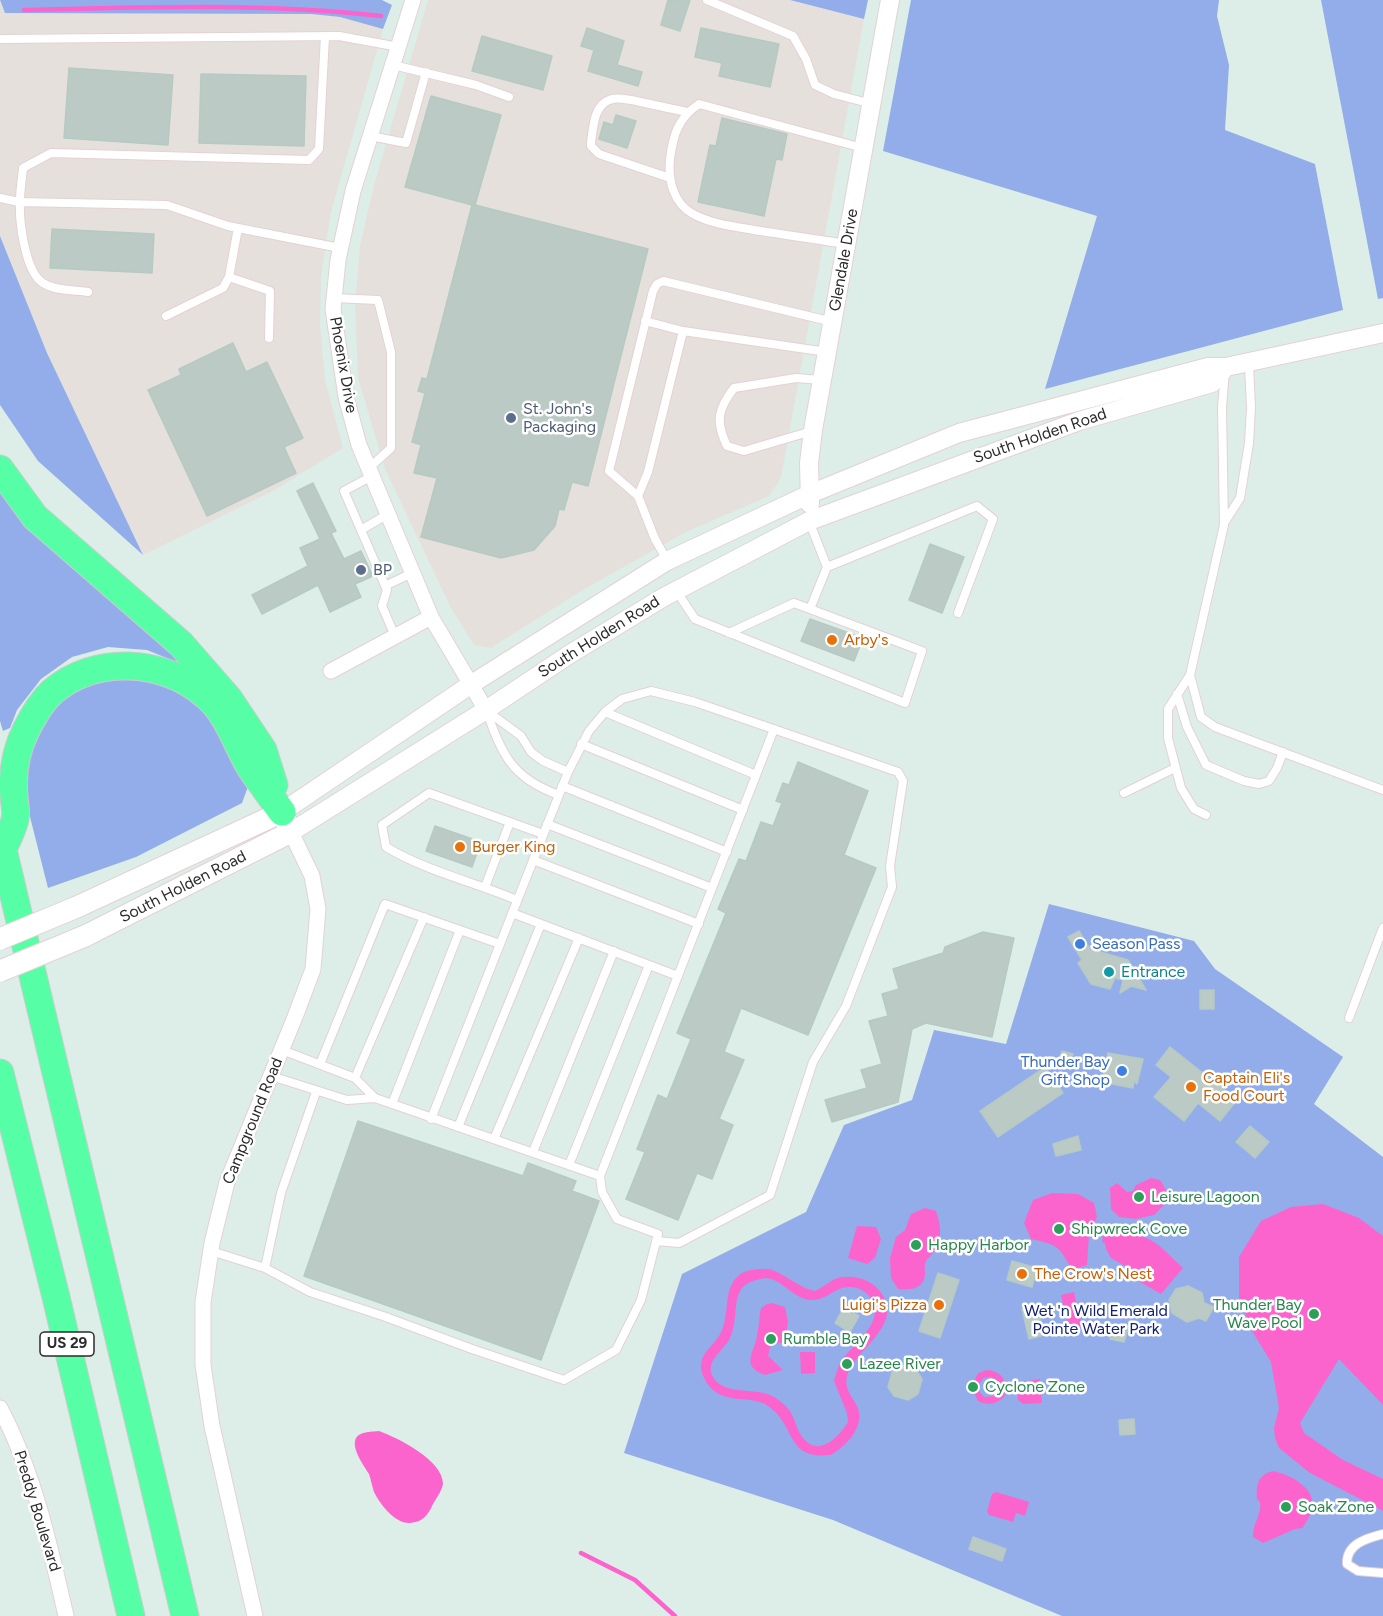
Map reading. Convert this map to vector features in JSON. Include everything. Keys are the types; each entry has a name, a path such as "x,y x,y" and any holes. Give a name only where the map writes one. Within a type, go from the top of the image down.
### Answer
{"highway":[{"path":"0,469 35,517 181,644 229,699 263,750 286,822"},
{"path":"1,843 16,818 13,774 18,750 34,714 53,691 84,673 120,666 141,666 166,672 205,694 221,712 249,765 286,822"},
{"name":"US 29","path":"1,843 185,1616"},
{"name":"US 29","path":"0,1073 56,1297 131,1616"}],"main road":[{"name":"South Holden Road","path":"0,939 286,822"},
{"name":"South Holden Road","path":"0,970 85,936 286,822"}],"street":[{"name":"Phoenix Drive","path":"413,0 353,191 340,248 333,309 346,397 359,445 431,617 486,710"},
{"name":"Glendale Drive","path":"809,521 809,464 813,430 890,0"},
{"name":"South Holden Road","path":"286,822 470,685 667,561 810,494 959,433 1208,367 1226,368 1383,333"},
{"name":"South Holden Road","path":"286,822 486,710 570,654 676,591 809,521 1079,421 1212,383 1226,368"},
{"path":"331,671 431,617"},
{"name":"Campground Road","path":"255,1616 212,1426 202,1365 202,1302 227,1182 313,969 318,909 312,876 286,822"},
{"name":"Preddy Boulevard","path":"0,1408 29,1478 55,1567 66,1616"}],"lane":[{"path":"706,0 793,36 806,59 815,85 834,94 872,104"},
{"path":"88,292 57,288 42,283 32,271 26,252 19,202 23,168 51,153 309,160 319,149 325,36"},
{"path":"0,39 339,36 399,47"},
{"path":"393,65 476,85 509,97"},
{"path":"370,136 406,142 426,72"},
{"path":"670,178 599,154 591,146 591,134 598,108 607,100 614,98 625,98 687,112"},
{"path":"847,244 710,221 691,213 673,193 669,171 673,137 687,112 699,104 864,149"},
{"path":"0,198 19,202 167,205 238,228 340,248"},
{"path":"166,316 223,288 230,277 238,228"},
{"path":"230,277 270,291 269,338"},
{"path":"667,561 638,496 609,471 645,321 657,284 663,281 833,322"},
{"path":"334,298 378,300 391,352 391,448 370,472 345,491 387,590 382,606 395,636"},
{"path":"645,321 683,331 828,352"},
{"path":"638,496 648,472 683,331"},
{"path":"1224,525 1240,498 1249,442 1251,408 1249,363"},
{"path":"1206,815 1194,809 1181,788 1168,738 1168,709 1190,675 1224,525 1222,407 1226,368"},
{"path":"813,430 744,451 727,446 719,429 723,403 734,388 796,378 823,380"},
{"path":"827,567 977,506 993,519 958,613"},
{"path":"361,530 388,514"},
{"path":"809,521 827,567 810,609"},
{"path":"385,586 412,573"},
{"path":"676,591 695,619 729,633 905,703 922,651 794,603 729,633"},
{"path":"1190,675 1201,717 1215,727 1383,790"},
{"path":"431,1119 568,772 589,730 605,712 622,699 651,691 695,702 898,772 903,781 890,866 892,887 846,1006 813,1062 770,1195 679,1243 656,1241"},
{"path":"1177,694 1187,727 1206,765 1244,781 1259,784 1269,781 1283,752"},
{"path":"486,710 521,736 531,752 543,761 568,772"},
{"path":"486,710 500,747 512,765 534,785 558,795"},
{"path":"605,712 756,775"},
{"path":"211,1251 265,1268 310,1292 564,1380 616,1350 641,1300 658,1234 617,1219 602,1192 600,1176 774,729"},
{"path":"581,744 743,810"},
{"path":"1124,793 1175,768"},
{"path":"562,786 727,852"},
{"path":"518,900 407,860 386,847 382,825 429,794 543,834"},
{"path":"485,887 510,822"},
{"path":"547,824 712,888"},
{"path":"533,860 699,924"},
{"path":"320,1065 386,904 500,944"},
{"path":"512,913 678,976"},
{"path":"355,1078 424,917"},
{"path":"458,1127 541,924"},
{"path":"1349,1018 1383,928"},
{"path":"392,1104 460,930"},
{"path":"494,1139 579,938"},
{"path":"533,1152 614,951"},
{"path":"569,1165 649,965"},
{"path":"282,1050 355,1078 375,1098"},
{"path":"271,1076 347,1100 375,1098 600,1176"},
{"path":"265,1268 281,1193 316,1092"},
{"path":"1383,1534 1351,1547 1347,1564 1358,1571 1383,1573"}],"shaded area":[{"path":"428,0 790,0 864,19 781,478 769,496 684,533 581,591 491,648 474,645 451,608 385,469 358,378 355,304 360,246 374,185"},
{"path":"0,2 6,13 312,14 340,17 383,29 331,212 321,276 320,325 325,380 343,448 271,492 143,555 47,353 0,236"},
{"name":"Leisure Lagoon","path":"1151,1178 1160,1180 1168,1193 1167,1202 1154,1215 1136,1219 1119,1217 1111,1209 1110,1188 1117,1183 1127,1192 1133,1191 1136,1185"},
{"name":"Shipwreck Cove","path":"1052,1193 1078,1194 1094,1203 1097,1217 1089,1234 1087,1265 1072,1270 1057,1248 1031,1239 1024,1223 1033,1200"},
{"name":"Thunder Bay Wave Pool","path":"1323,1204 1359,1218 1383,1236 1383,1405 1339,1359 1300,1423 1304,1433 1343,1460 1383,1479 1383,1511 1310,1473 1279,1448 1274,1428 1279,1408 1271,1362 1252,1331 1239,1298 1239,1257 1261,1221 1291,1207"},
{"name":"Happy Harbor","path":"925,1208 936,1211 940,1225 938,1244 926,1261 924,1280 921,1284 911,1289 898,1289 891,1278 890,1258 896,1237 905,1230 911,1214"},
{"path":"1122,1223 1126,1233 1151,1240 1183,1268 1161,1294 1140,1282 1127,1267 1111,1258 1105,1243 1102,1242 1103,1236 1106,1237 1114,1224"},
{"path":"857,1226 876,1227 881,1239 875,1258 867,1264 848,1258"},
{"name":"Lazee River","path":"770,1269 815,1291 835,1279 858,1278 874,1285 886,1301 887,1313 884,1324 847,1376 848,1389 859,1413 857,1428 849,1440 831,1455 816,1455 798,1447 784,1423 768,1406 761,1402 726,1397 717,1393 710,1387 701,1370 703,1357 722,1330 732,1283 743,1272","holes":["772,1279 799,1296 811,1300 845,1287 856,1288 868,1295 874,1306 875,1314 872,1323 842,1360 834,1381 847,1413 848,1422 838,1436 825,1445 812,1445 805,1440 790,1411 777,1399 765,1393 724,1387 713,1377 711,1371 713,1361 730,1338 735,1320 737,1297 741,1289 754,1281"]},
{"path":"1074,1292 1082,1326 1069,1329 1061,1295"},
{"name":"Rumble Bay","path":"772,1303 785,1307 788,1322 785,1342 771,1344 768,1356 783,1370 765,1375 753,1368 750,1358 757,1336 761,1308"},
{"path":"800,1352 815,1352 815,1373 801,1374"},
{"name":"Cyclone Zone","path":"987,1370 1001,1375 1006,1387 1004,1397 992,1404 978,1401 972,1388 968,1387 972,1385 978,1373","holes":["991,1377 997,1380 999,1389 994,1396 984,1397 979,1391 979,1384 984,1378"]},
{"path":"1040,1379 1042,1403 1023,1404 1018,1400 1017,1386 1022,1382"},
{"path":"379,1431 418,1451 436,1467 441,1475 443,1484 440,1492 427,1515 418,1521 404,1522 389,1512 374,1492 369,1474 357,1454 355,1441 358,1435"},
{"name":"Soak Zone","path":"1273,1471 1289,1476 1303,1486 1309,1492 1313,1507 1303,1528 1295,1529 1263,1543 1253,1537 1260,1507 1257,1489 1261,1478"},
{"path":"996,1492 1029,1502 1025,1516 1016,1513 1013,1522 989,1515 987,1511 992,1494"}],"green space":[{"path":"0,0 382,0 392,5 383,29 340,17 311,14 5,13"},
{"path":"790,0 868,0 864,19"},
{"path":"911,0 1219,0 1217,16 1229,65 1225,130 1315,164 1343,310 1045,389 1097,216 883,151"},
{"path":"1321,0 1383,0 1383,298 1378,299"},
{"path":"0,236 47,353 143,555 38,461 0,405"},
{"path":"0,483 182,658 179,663 147,650 108,647 72,657 41,679 17,710 10,728 3,731 0,721"},
{"path":"138,674 199,703 217,727 249,784 242,803 136,857 48,888 23,789 27,756 44,717 71,691 103,675"},
{"name":"Wet 'n Wild Emerald Pointe Water Park","path":"1049,904 1194,941 1215,969 1343,1057 1314,1104 1383,1157 1383,1616 1062,1616 833,1520 624,1453 682,1274 806,1212 844,1125 912,1100 934,1030 1006,1044"}],"building":[{"path":"668,0 690,0 680,31 661,25"},
{"path":"587,28 624,41 617,65 642,72 638,86 588,71 594,50 581,46"},
{"path":"701,28 779,44 770,87 719,76 722,63 695,57"},
{"path":"482,36 552,56 543,90 472,71"},
{"path":"69,68 173,75 168,145 64,138"},
{"path":"201,74 306,76 304,146 199,143"},
{"path":"431,96 501,115 475,205 648,249 588,486 572,482 564,510 559,509 555,526 534,550 501,558 421,537 437,478 414,473 421,445 412,442 425,393 418,391 422,378 427,379 472,205 405,187"},
{"path":"616,115 636,121 627,148 599,139 604,122 613,125"},
{"path":"722,118 787,134 782,160 776,159 764,216 698,202 710,145 716,146"},
{"path":"52,229 154,234 152,273 50,268"},
{"path":"233,343 246,372 267,362 303,438 284,447 296,473 207,516 148,390 181,375 179,369"},
{"path":"313,483 336,531 331,533 344,559 361,551 373,576 355,584 361,597 330,612 318,585 262,614 252,595 308,566 300,548 320,539 297,491"},
{"path":"930,544 964,557 942,613 909,600"},
{"path":"810,619 863,638 854,661 801,641"},
{"path":"798,762 868,791 844,855 876,868 808,1035 741,1008 724,1052 744,1060 719,1119 733,1125 712,1179 697,1173 678,1220 626,1199 645,1152 637,1149 658,1095 667,1099 691,1039 677,1033 726,913 718,909 739,859 746,861 761,822 773,826 782,803 776,801 783,783 789,785"},
{"path":"435,826 481,842 472,867 426,851"},
{"name":"Entrance","path":"1079,931 1090,949 1128,960 1146,990 1131,986 1120,993 1123,980 1115,978 1110,989 1091,984 1078,963 1082,960 1068,937"},
{"path":"983,932 1014,938 992,1037 926,1023 912,1029 898,1102 832,1122 825,1100 867,1088 861,1070 882,1064 869,1021 888,1016 882,994 899,989 893,969 943,953 945,947"},
{"path":"1200,990 1214,990 1214,1009 1200,1009"},
{"name":"Captain Eli's Food Court","path":"1170,1047 1237,1100 1220,1121 1198,1103 1184,1121 1154,1097 1171,1077 1156,1065"},
{"path":"1062,1051 1073,1054 1069,1065 1058,1061"},
{"name":"Thunder Bay Gift Shop","path":"1108,1053 1143,1059 1137,1084 1134,1081 1133,1088 1102,1082"},
{"path":"1045,1067 1063,1093 998,1137 980,1111"},
{"path":"358,1121 523,1176 528,1163 576,1181 572,1191 599,1201 541,1360 304,1276"},
{"path":"1250,1126 1269,1142 1255,1158 1236,1142"},
{"path":"1078,1136 1081,1150 1056,1156 1053,1144"},
{"name":"The Crow's Nest","path":"1012,1261 1037,1268 1032,1287 1007,1280"},
{"name":"Luigi's Pizza","path":"938,1273 959,1280 940,1338 919,1331"},
{"path":"1188,1286 1202,1293 1204,1303 1214,1307 1206,1321 1199,1318 1187,1322 1172,1313 1169,1300 1176,1289"},
{"path":"1037,1306 1044,1335 1029,1339 1022,1309"},
{"path":"844,1307 859,1316 850,1332 835,1323"},
{"path":"1114,1324 1128,1328 1124,1342 1110,1339"},
{"path":"900,1365 915,1368 922,1379 918,1394 908,1400 894,1396 888,1387 892,1372"},
{"path":"1134,1419 1135,1434 1120,1435 1119,1420"},
{"path":"973,1537 1006,1549 1002,1561 969,1549"}],"waterway":[{"path":"24,10 247,8 381,16"},
{"path":"581,1553 635,1580 675,1616"}],"place":[{"name":"St. John's Packaging","path":"511,418"},
{"name":"BP","path":"361,570"},
{"name":"Arby's","path":"832,640"},
{"name":"Burger King","path":"460,847"},
{"name":"Season Pass","path":"1080,944"},
{"name":"Entrance","path":"1109,972"},
{"name":"Thunder Bay Gift Shop","path":"1122,1071"},
{"name":"Captain Eli's Food Court","path":"1191,1087"},
{"name":"Leisure Lagoon","path":"1139,1197"},
{"name":"Shipwreck Cove","path":"1059,1229"},
{"name":"Happy Harbor","path":"916,1245"},
{"name":"The Crow's Nest","path":"1022,1274"},
{"name":"Luigi's Pizza","path":"939,1305"},
{"name":"Thunder Bay Wave Pool","path":"1314,1314"},
{"name":"Rumble Bay","path":"771,1339"},
{"name":"Lazee River","path":"847,1364"},
{"name":"Cyclone Zone","path":"973,1387"},
{"name":"Soak Zone","path":"1286,1507"}]}
